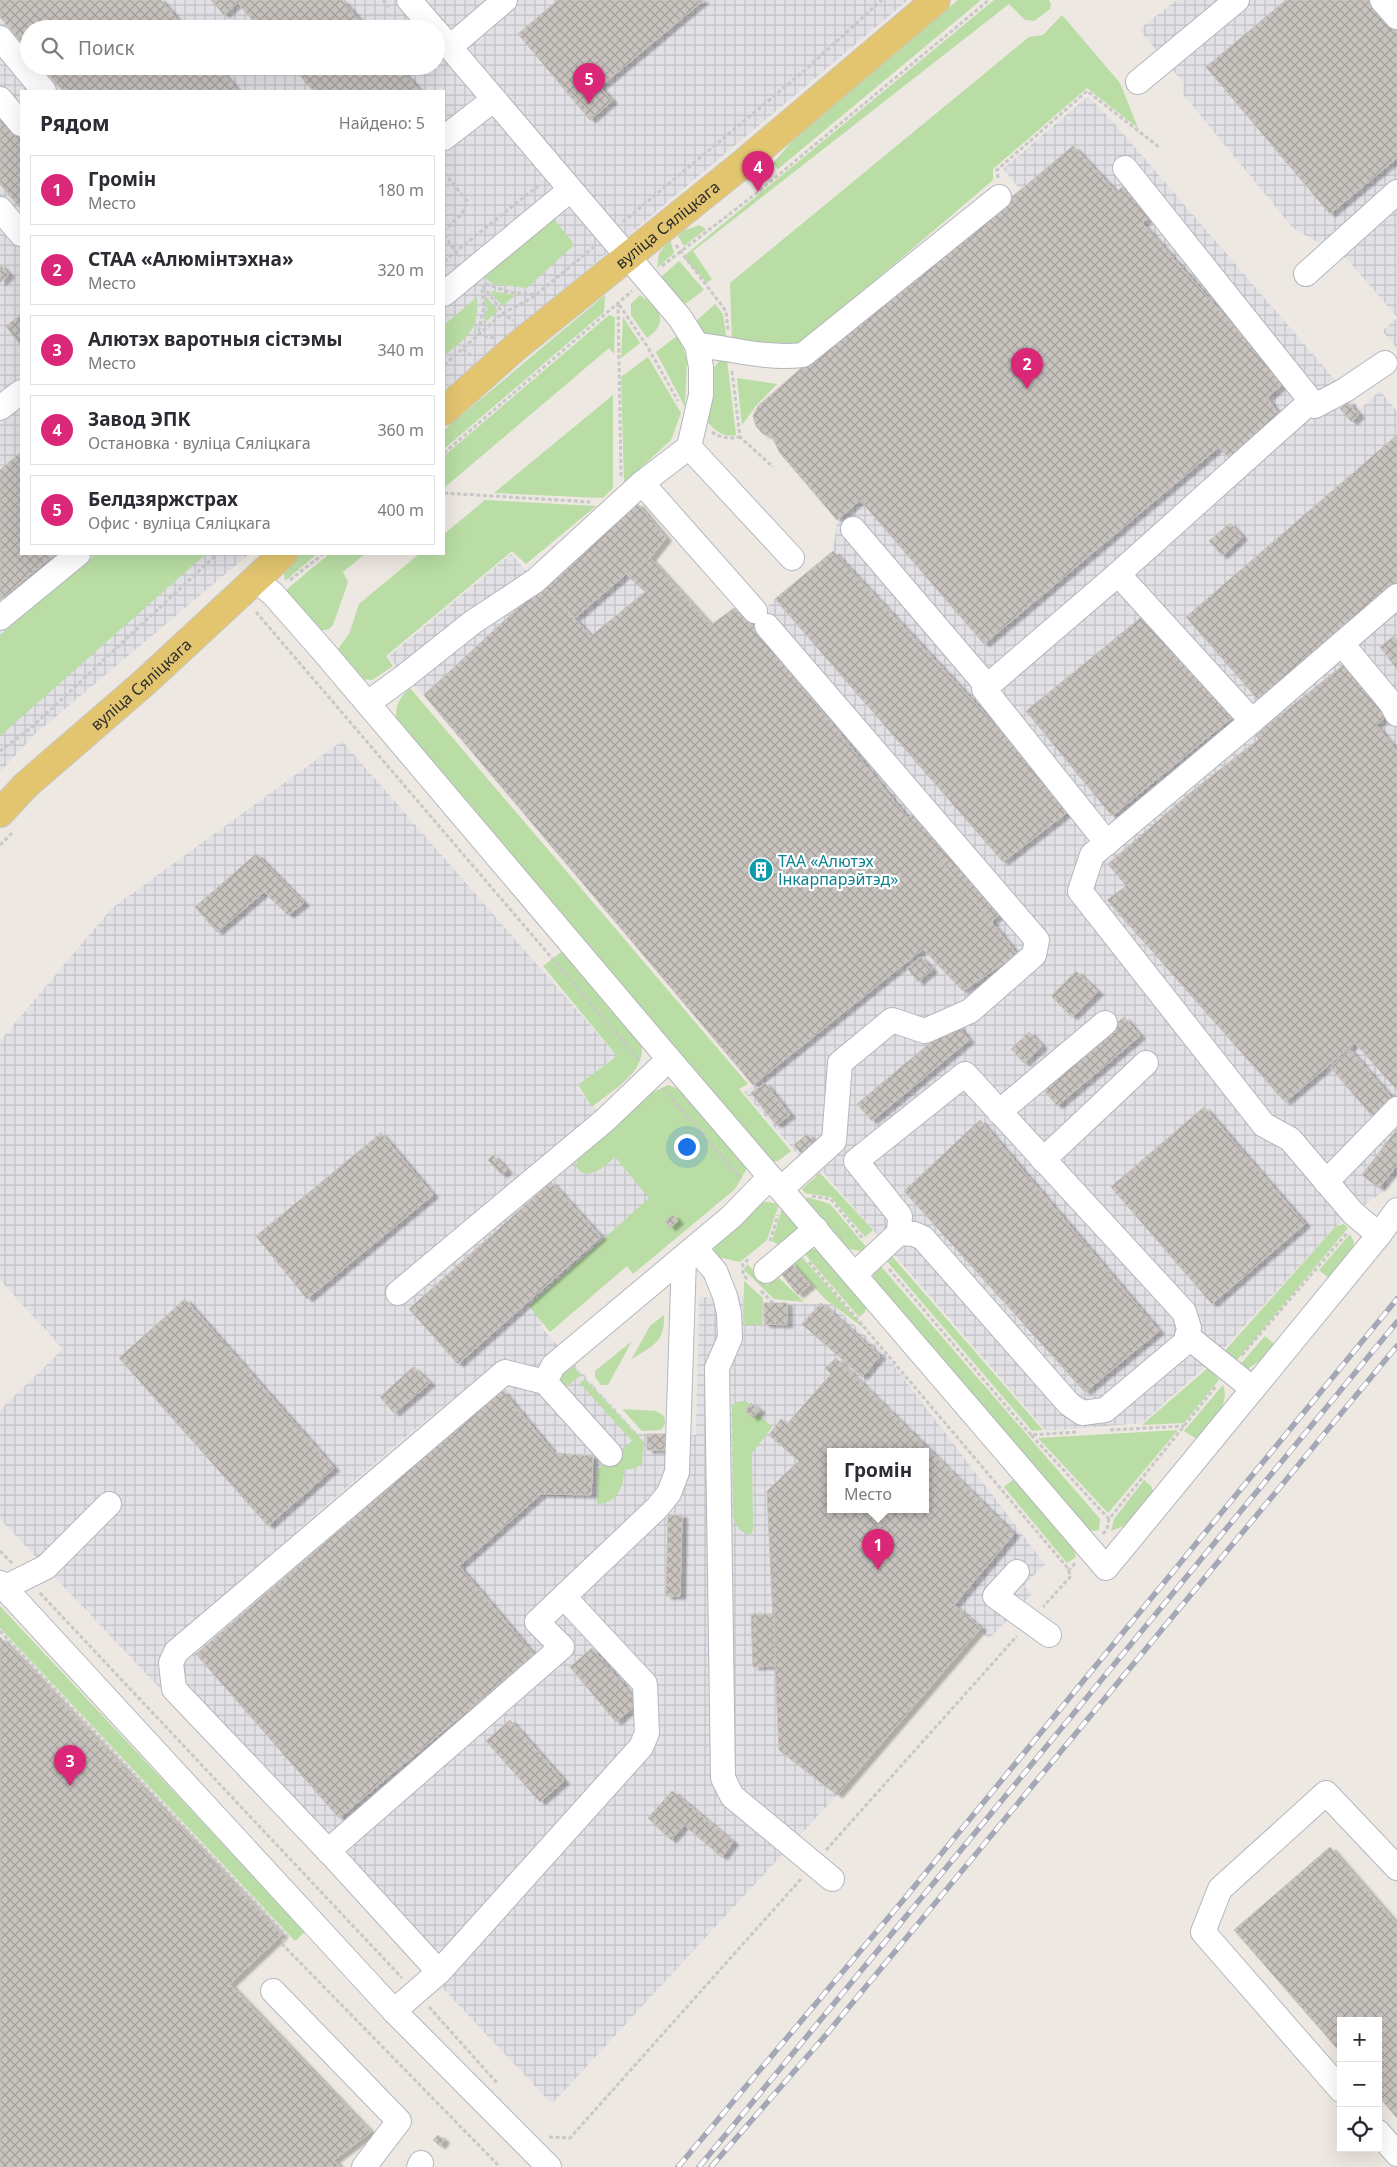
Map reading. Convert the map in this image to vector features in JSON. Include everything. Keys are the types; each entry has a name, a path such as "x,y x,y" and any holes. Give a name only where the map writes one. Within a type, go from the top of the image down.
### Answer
{"main road":[{"name":"вуліца Сяліцкага","path":"445,410 517,346 740,166 936,0"},
{"name":"вуліца Сяліцкага","path":"1,811 26,785 145,682 282,555"}],"lane":[{"path":"409,0 426,20"},
{"path":"445,33 505,0"},
{"path":"1138,82 1237,0"},
{"path":"1382,0 1397,17"},
{"path":"0,38 20,62"},
{"path":"368,703 473,622 535,581 622,504 642,483 688,447 701,395 701,367 697,345 680,318 445,42"},
{"path":"31,75 43,90"},
{"path":"0,99 20,123"},
{"path":"445,137 493,100"},
{"path":"1125,168 1315,406 1345,390 1385,363"},
{"path":"445,293 570,190"},
{"path":"1306,274 1397,192"},
{"path":"697,345 730,348 758,356 782,357 803,355 1000,196"},
{"path":"0,209 20,233"},
{"path":"1107,843 984,689 1118,574 1311,401"},
{"path":"688,447 792,558"},
{"path":"545,1382 553,1366 690,1253 754,1194 776,1183 834,1142 840,1063 892,1020 926,1031 970,1012 1034,955 1037,940 761,618 642,483"},
{"path":"853,529 987,686"},
{"path":"0,618 77,555"},
{"path":"1118,574 1252,721"},
{"path":"254,579 273,594 368,703 669,1059 1106,1568 1379,1235 1397,1210"},
{"path":"1379,1235 1359,1218 1290,1139 1264,1125 1080,891 1092,855 1397,596"},
{"path":"1342,644 1392,702 1397,714"},
{"path":"999,1112 1105,1023"},
{"path":"398,1293 604,1121 669,1059"},
{"path":"1043,1160 1146,1063"},
{"path":"855,1274 899,1233 900,1216 856,1161 965,1074 1184,1312 1189,1328 1186,1342 1105,1410 1082,1413 1069,1404 923,1238 914,1234 899,1233"},
{"path":"1326,1182 1397,1110"},
{"path":"766,1271 816,1229"},
{"path":"328,1851 562,1647 538,1622 657,1508 670,1492 677,1472 690,1253"},
{"path":"690,1253 715,1271 726,1296 729,1313 730,1338 717,1368 723,1778 732,1796 832,1879"},
{"path":"1187,1336 1253,1389"},
{"path":"439,1972 328,1851 174,1689 171,1663 176,1652 504,1372 545,1382 610,1454"},
{"path":"109,1504 46,1567 26,1578 2,1586 394,2011 549,2167"},
{"path":"1017,1572 995,1596 1040,1628"},
{"path":"394,2011 439,1972 641,1747 647,1733 645,1684 564,1596"},
{"path":"1337,2085 1203,1932 1220,1889 1326,1793 1397,1868"},
{"path":"273,1991 399,2121 364,2167"},
{"path":"1382,2137 1397,2154"}],"path":[{"path":"445,364 503,313 532,298 608,235 804,71 882,0"},
{"path":"445,452 618,303 758,192 989,0"},
{"path":"1000,196 997,170 1088,91 1159,147"},
{"path":"445,174 467,201 462,214 445,229"},
{"path":"445,260 538,186"},
{"path":"445,237 455,252"},
{"path":"478,334 484,307 481,282 503,313 514,322"},
{"path":"618,303 647,346 684,411 717,436 732,439 740,437"},
{"path":"445,493 622,504 618,303"},
{"path":"478,334 495,338"},
{"path":"0,751 31,728 216,555"},
{"path":"256,612 754,1194"},
{"path":"808,1195 831,1199 876,1255 1031,1435 1110,1519"},
{"path":"1068,1571 1107,1529 1110,1519 1229,1370 1359,1218"},
{"path":"531,2150 545,2137 570,2138 814,1864 1040,1628 1071,1576 1003,1489 795,1246"},
{"path":"1108,1431 1184,1426"},
{"path":"1031,1435 1079,1432"},
{"path":"0,1551 197,1757 416,1992 500,2086"},
{"path":"0,1631 286,1936 282,1943 500,2167"}],"shaded area":[{"path":"0,0 908,0 445,389 445,90 20,90 20,555 248,555 34,735 0,772"},
{"path":"1177,0 1397,0 1397,317 1347,259 1293,228 1182,93 1184,84 1139,29"},
{"path":"1088,96 1114,123 1360,409 1380,391 1397,411 1397,1175 1385,1190 1336,1226 1214,1359 1142,1423 1046,1431 823,1172 817,1177 744,1092 753,1085 424,696 388,657 511,554 535,581 666,538 650,558 711,625 734,608 751,623 775,599 833,551 837,520 780,453 772,437 763,434 756,426 753,416 758,406 830,343 834,346 1020,189 1003,169"},
{"path":"1397,318 1397,348 1382,331"},
{"path":"342,741 617,1056 576,1087 678,1208 540,1326 637,1433 696,1435 699,1297 759,1297 764,1303 832,1304 885,1354 1045,1564 1024,1586 1032,1594 989,1639 979,1630 837,1795 552,2104 0,1519 0,1410 63,1349 0,1280 0,1041 111,909","holes":["459,1393 296,1532 403,1439"]}],"green space":[{"path":"958,0 981,0 778,169 773,163 804,128"},
{"path":"994,0 1049,0 1051,4 1050,9 1034,21 1025,20 1009,4 693,251 712,279 707,283 683,257"},
{"path":"1062,15 1120,83 1138,128 1087,88 993,169 993,180 797,347 732,342 730,283 1029,37 1043,35"},
{"path":"551,216 572,241 573,246 527,288 493,284 479,274"},
{"path":"699,225 706,229 684,246 678,236 683,231"},
{"path":"670,240 674,253 657,268 659,253"},
{"path":"679,261 704,290 685,304 677,302 660,278"},
{"path":"490,291 516,295 502,306"},
{"path":"485,295 498,311 483,324 487,309"},
{"path":"605,295 604,312 445,448 445,429"},
{"path":"640,295 653,305 660,315 658,326 647,338 631,315 631,304"},
{"path":"477,297 474,325 466,338 445,355 445,324"},
{"path":"715,304 723,314 727,341 706,336 695,322"},
{"path":"609,315 615,317 614,354 609,348 445,487 445,455"},
{"path":"623,317 640,343 621,358"},
{"path":"678,335 687,359 685,407 656,352"},
{"path":"648,357 681,413 671,440 624,483 621,377"},
{"path":"722,358 727,359 736,435 731,436 722,434 704,418 710,372"},
{"path":"737,378 777,384 755,407 742,425"},
{"path":"613,395 613,488 603,498 494,493"},
{"path":"485,500 596,506 526,564 512,551 386,656 393,666 372,680 360,679 337,650 349,634 359,604 418,555 445,555 445,533"},
{"path":"95,555 205,555 0,736 0,635"},
{"path":"295,555 316,555 285,581 283,568"},
{"path":"328,555 364,555 343,572 348,582 333,625 329,629 319,631 292,605 286,590"},
{"path":"410,688 748,1084 739,1089 791,1151 778,1161 769,1162 397,727 396,715 399,701"},
{"path":"564,950 641,1043 642,1053 634,1072 627,1080 592,1107 578,1085 617,1056 543,966"},
{"path":"668,1085 682,1090 747,1168 735,1189 633,1274 627,1266 550,1332 529,1306 649,1198 615,1157 596,1172 585,1173 576,1166 578,1156 649,1094"},
{"path":"820,1173 873,1230 865,1237 831,1197 805,1193 802,1189"},
{"path":"807,1197 830,1204 867,1248 860,1251 845,1248 805,1201"},
{"path":"757,1203 779,1204 767,1240 740,1262 718,1257 714,1252 715,1242"},
{"path":"782,1208 801,1228 784,1248 772,1241"},
{"path":"1344,1224 1348,1228 1232,1366 1221,1355 1336,1226"},
{"path":"1350,1234 1354,1242 1353,1247 1329,1278 1319,1270"},
{"path":"809,1248 819,1250 867,1305 865,1312 859,1317 803,1252"},
{"path":"891,1255 1043,1430 1032,1431 885,1259"},
{"path":"801,1256 865,1329 825,1299 793,1263"},
{"path":"747,1264 767,1285 777,1276 804,1302 774,1299 744,1270"},
{"path":"879,1264 1100,1519 1099,1530 1093,1531 1077,1523 874,1283 873,1274"},
{"path":"744,1281 763,1298 762,1325 743,1325"},
{"path":"664,1315 664,1325 660,1338 651,1347 631,1360 650,1326"},
{"path":"1265,1336 1274,1344 1263,1358 1248,1369 1238,1367"},
{"path":"632,1341 608,1385 601,1385 595,1377 595,1371"},
{"path":"573,1366 581,1375 564,1389 560,1382 563,1374"},
{"path":"1209,1367 1219,1380 1184,1423 1142,1425"},
{"path":"585,1379 644,1442 642,1464 636,1468 624,1470 624,1477 618,1494 609,1501 597,1504 598,1469 632,1441 580,1383"},
{"path":"1223,1385 1225,1393 1222,1407 1197,1439 1184,1431"},
{"path":"746,1401 750,1405 745,1411 753,1418 757,1413 772,1427 752,1453 753,1529 752,1533 748,1535 739,1529 733,1517 732,1406 736,1402"},
{"path":"622,1409 656,1411 664,1416 665,1424 661,1430 642,1431"},
{"path":"1178,1430 1108,1513 1038,1438"},
{"path":"1014,1479 1074,1550 1076,1557 1067,1563 1004,1487"},
{"path":"1144,1480 1151,1486 1153,1491 1150,1498 1126,1525 1111,1531 1114,1519"},
{"path":"0,1606 305,1932 295,1941 0,1628"}],"building":[{"path":"0,0 161,0 178,20 20,20 20,40 0,17"},
{"path":"211,0 342,0 359,20 252,20 238,3 224,15"},
{"path":"558,0 704,0 600,87 612,101 590,120 518,34"},
{"path":"1286,0 1373,0 1397,29 1397,158 1330,214 1206,67"},
{"path":"49,75 225,75 237,90 62,90"},
{"path":"300,75 406,75 419,90 312,90"},
{"path":"0,112 20,136 20,208 0,184"},
{"path":"1073,146 1116,192 1128,183 1155,214 1142,223 1284,383 1267,398 1282,418 1232,462 1219,447 984,644 860,500 837,520 780,453 772,437 763,434 756,426 753,416 758,406 830,343 834,346"},
{"path":"0,264 9,275 0,283"},
{"path":"20,316 20,345 6,326"},
{"path":"1348,402 1359,415 1352,422 1340,409"},
{"path":"1397,435 1397,583 1260,702 1186,617"},
{"path":"20,453 20,555 54,555 0,600 0,470"},
{"path":"637,503 666,538 650,558 626,574 575,618 543,585"},
{"path":"1230,523 1242,537 1222,556 1209,541"},
{"path":"833,551 1073,808 1003,862 775,599"},
{"name":"ТАА «Алютэх Інкарпарэйтэд»","path":"650,558 711,625 734,608 751,623 1017,954 963,991 923,949 753,1085 424,695 543,585 591,636 645,592 626,574"},
{"path":"1149,611 1235,715 1112,816 1026,711"},
{"path":"1394,636 1397,640 1397,669 1380,647"},
{"path":"1346,663 1390,713 1376,725 1397,751 1397,1090 1355,1043 1285,1102 1107,900 1126,886 1108,864 1190,793 1259,739 1255,735"},
{"path":"920,808 1004,911 991,922 907,819"},
{"path":"256,854 304,903 288,915 264,892 217,932 195,907"},
{"path":"921,957 932,970 918,982 907,968"},
{"path":"1076,971 1098,992 1072,1017 1051,996"},
{"path":"1124,1017 1140,1036 1057,1106 1041,1086"},
{"path":"955,1022 969,1040 872,1121 857,1104"},
{"path":"1029,1032 1042,1046 1024,1063 1011,1049"},
{"path":"1350,1050 1397,1104 1378,1123 1330,1067"},
{"path":"765,1083 790,1115 776,1125 751,1093"},
{"path":"1204,1107 1305,1224 1212,1304 1111,1187"},
{"path":"980,1120 1159,1331 1085,1392 904,1191"},
{"path":"1397,1129 1397,1165 1379,1188 1362,1175"},
{"path":"381,1133 433,1195 307,1299 256,1236"},
{"path":"807,1134 819,1148 805,1158 794,1145"},
{"path":"493,1155 507,1170 502,1175 488,1160"},
{"path":"551,1182 601,1237 458,1364 409,1309"},
{"path":"673,1215 678,1221 670,1228 665,1221"},
{"path":"790,1262 810,1285 798,1295 779,1271"},
{"path":"185,1299 334,1468 268,1526 119,1358"},
{"path":"764,1303 787,1303 787,1325 764,1324"},
{"path":"821,1303 880,1356 862,1377 802,1324"},
{"path":"836,1358 927,1448 827,1448 827,1513 929,1513 929,1450 1014,1534 954,1605 981,1628 837,1795 779,1750 767,1491 799,1461 769,1435 781,1419 787,1424 831,1374 825,1368"},
{"path":"413,1367 430,1383 394,1413 380,1397"},
{"path":"502,1390 554,1453 593,1456 591,1495 541,1494 459,1566 534,1655 339,1818 196,1654"},
{"path":"751,1403 760,1410 753,1418 745,1411"},
{"path":"647,1434 666,1434 665,1450 647,1450"},
{"path":"668,1515 682,1515 680,1596 666,1596"},
{"path":"751,1614 774,1614 775,1666 753,1667"},
{"path":"0,1637 282,1935 230,1984 371,2132 334,2160 340,2167 0,2167"},
{"path":"592,1648 638,1703 616,1722 570,1667"},
{"path":"510,1720 564,1781 540,1802 486,1741"},
{"path":"672,1791 733,1842 722,1857 684,1825 671,1840 648,1818"},
{"path":"1330,1847 1397,1924 1397,2118 1382,2101 1382,2017 1337,2017 1337,2048 1234,1930"},
{"path":"438,2135 444,2140 440,2146 433,2140"}],"railway":[{"path":"678,2167 905,1898 1397,1299"},
{"path":"699,2167 1397,1322"},
{"path":"711,2167 825,2036 1397,1346"}],"place":[{"name":"Белдзяржстрах","path":"589,104"},
{"name":"Завод ЭПК","path":"758,192"},
{"name":"СТАА «Алюмінтэхна»","path":"1027,389"},
{"name":"ТАА «Алютэх Інкарпарэйтэд»","path":"761,870"},
{"name":"Громін","path":"878,1570"},
{"name":"Алютэх варотныя сістэмы","path":"70,1786"}]}
